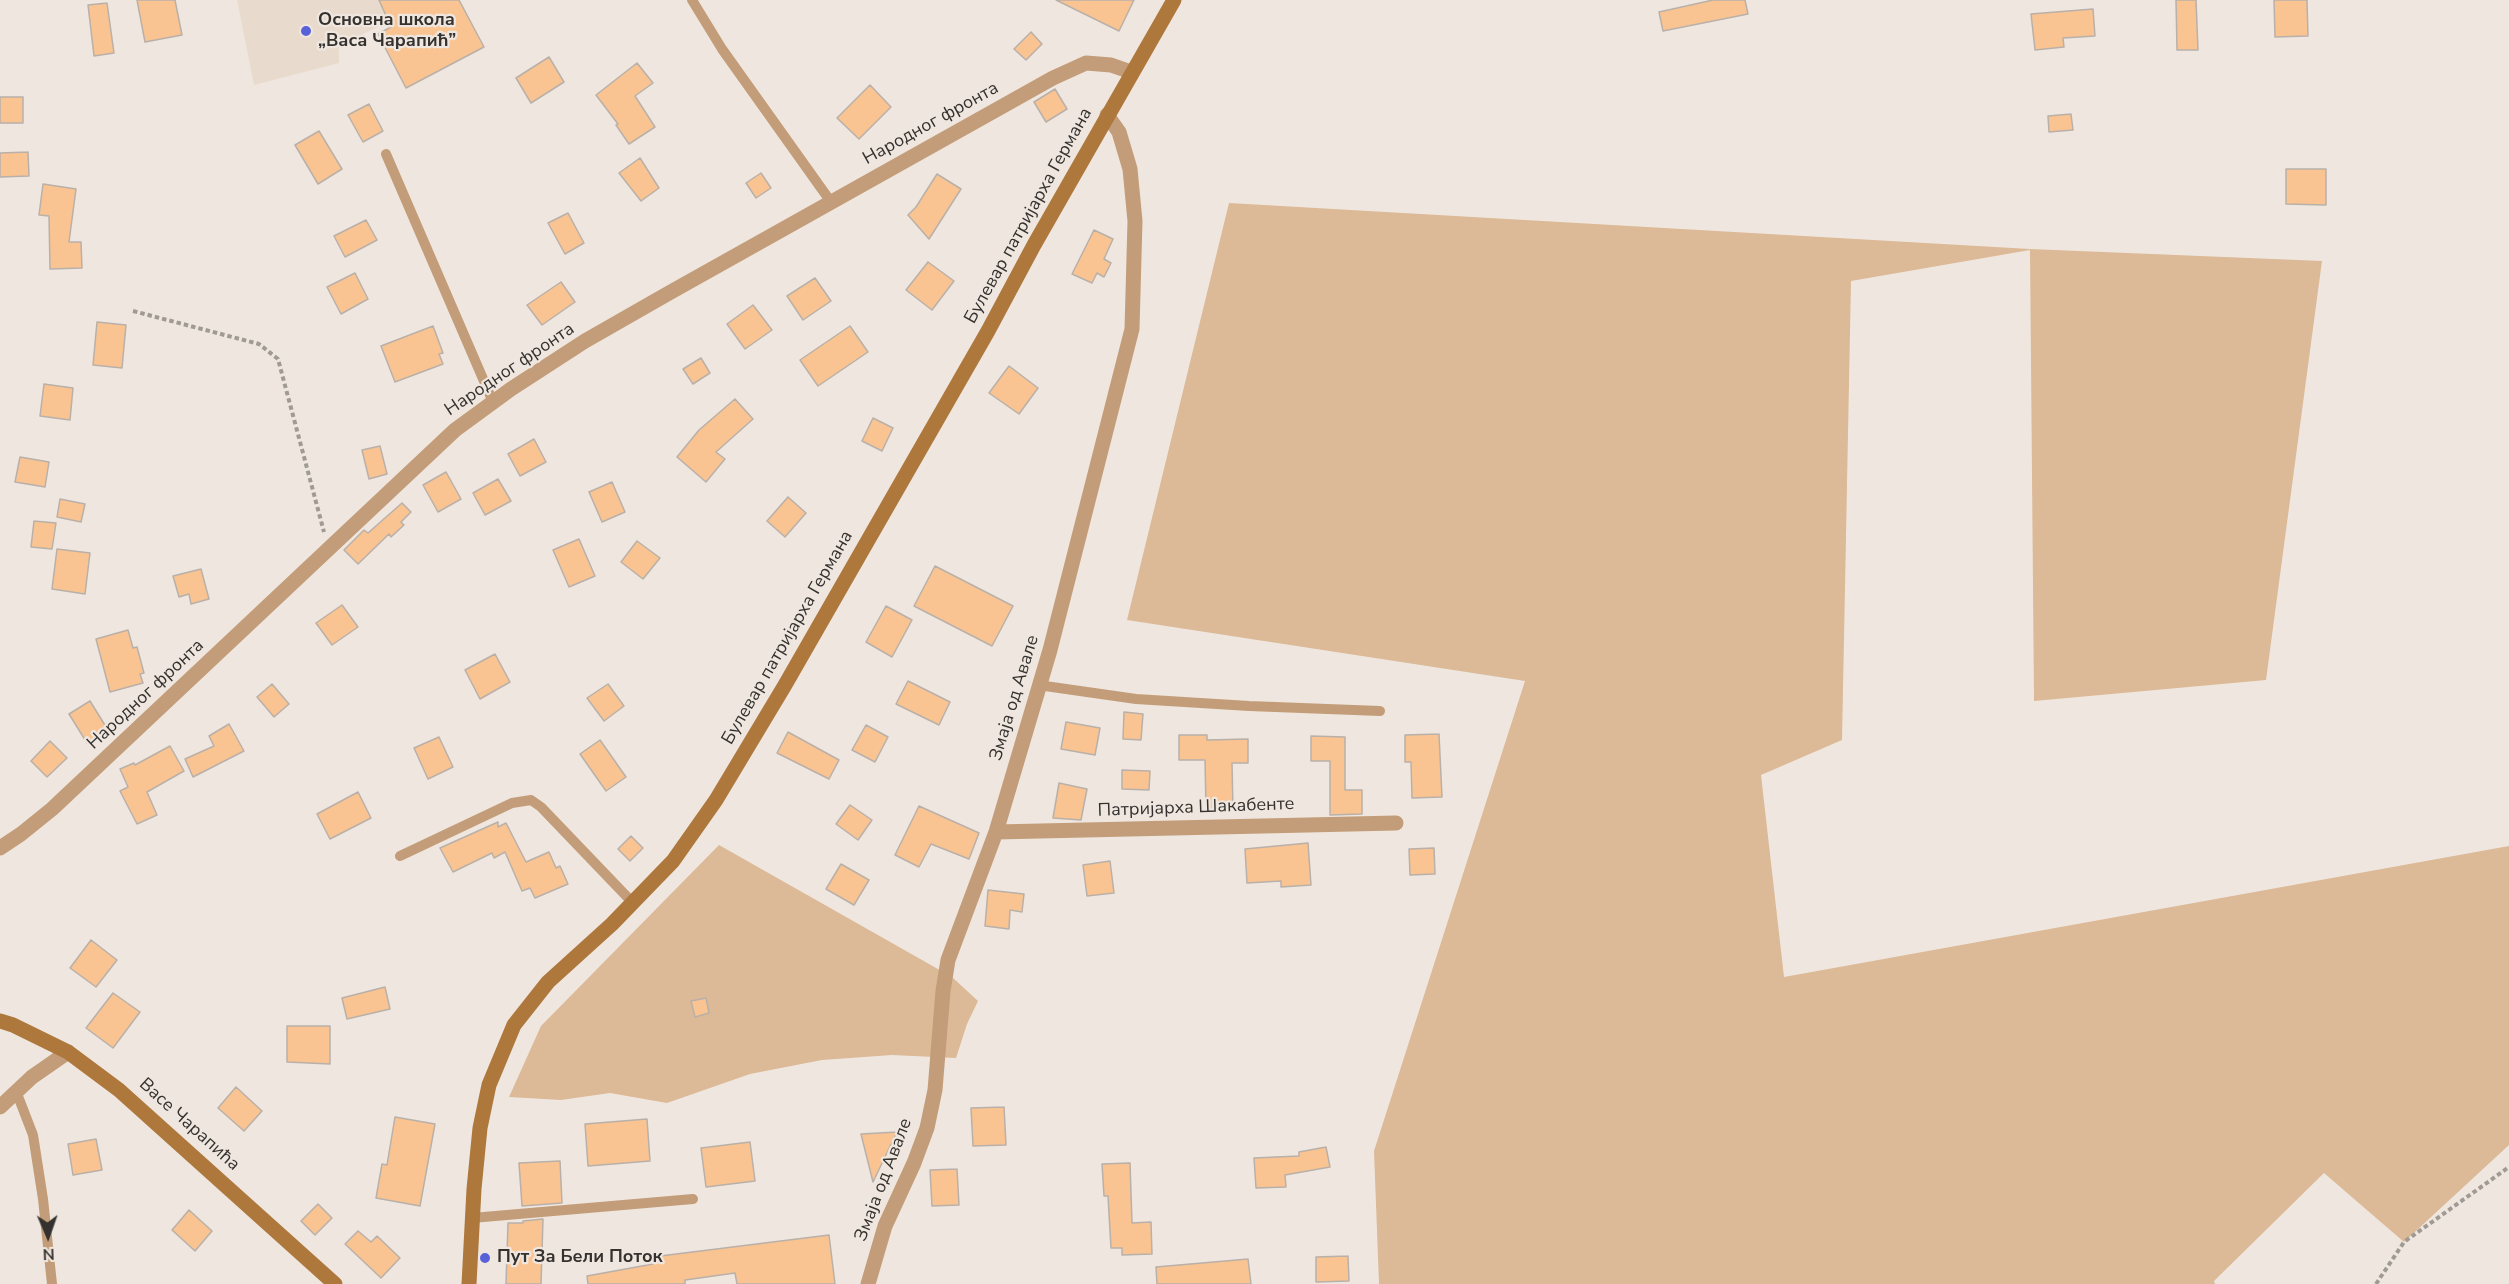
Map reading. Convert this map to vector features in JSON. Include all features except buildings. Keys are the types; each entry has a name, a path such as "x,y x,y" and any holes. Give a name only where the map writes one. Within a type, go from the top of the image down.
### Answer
{"main road":[{"name":"Булевар патријарха Германа","path":"469,1284 476,1156 485,1101 498,1060 514,1025 549,982 633,903 673,861 700,824 736,768 988,331 1131,72 1174,0"},
{"name":"Васе Чарапића","path":"0,1021 68,1052 119,1089 335,1284"}],"street":[{"name":"Народног фронта","path":"0,848 52,809 329,551 400,479 455,430 493,402 594,336 1077,66 1086,63 1111,65 1131,72"},
{"name":"Змаја од Авале","path":"868,1284 885,1226 915,1163 927,1128 935,1090 943,991 948,960 996,832 1050,650 1132,329 1135,220 1130,169 1119,132 1107,115"},
{"name":"Патријарха Шакабенте","path":"996,832 1396,823"},
{"path":"0,1107 16,1091 68,1052"}],"lane":[{"path":"692,0 733,66 831,202"},
{"path":"386,153 493,402"},
{"path":"1038,685 1136,699 1380,711"},
{"path":"400,856 512,803 531,801 541,807 633,903"},
{"path":"16,1091 33,1135 43,1199 52,1284"},
{"path":"471,1218 693,1199"}],"path":[{"path":"133,311 259,344 278,359 329,551"},
{"path":"2376,1284 2404,1242 2509,1167"}],"shaded area":[{"name":"Основна школа „Васа Чарапић”","path":"237,0 432,0 339,46 339,63 254,85"},
{"path":"1229,203 2030,249 2322,261 2266,680 2034,701 2030,250 1851,281 1842,740 1761,775 1784,977 2509,846 2509,1145 2404,1242 2324,1173 2214,1281 2215,1284 1379,1284 1374,1151 1525,681 1127,620"},
{"path":"719,845 952,977 978,1001 967,1024 956,1058 892,1055 822,1060 750,1074 667,1103 610,1093 561,1100 509,1097 541,1026"}],"place":[{"name":"Основна школа „Васа Чарапић”","path":"306,31"},
{"name":"Пут За Бели Поток","path":"485,1258"}]}
